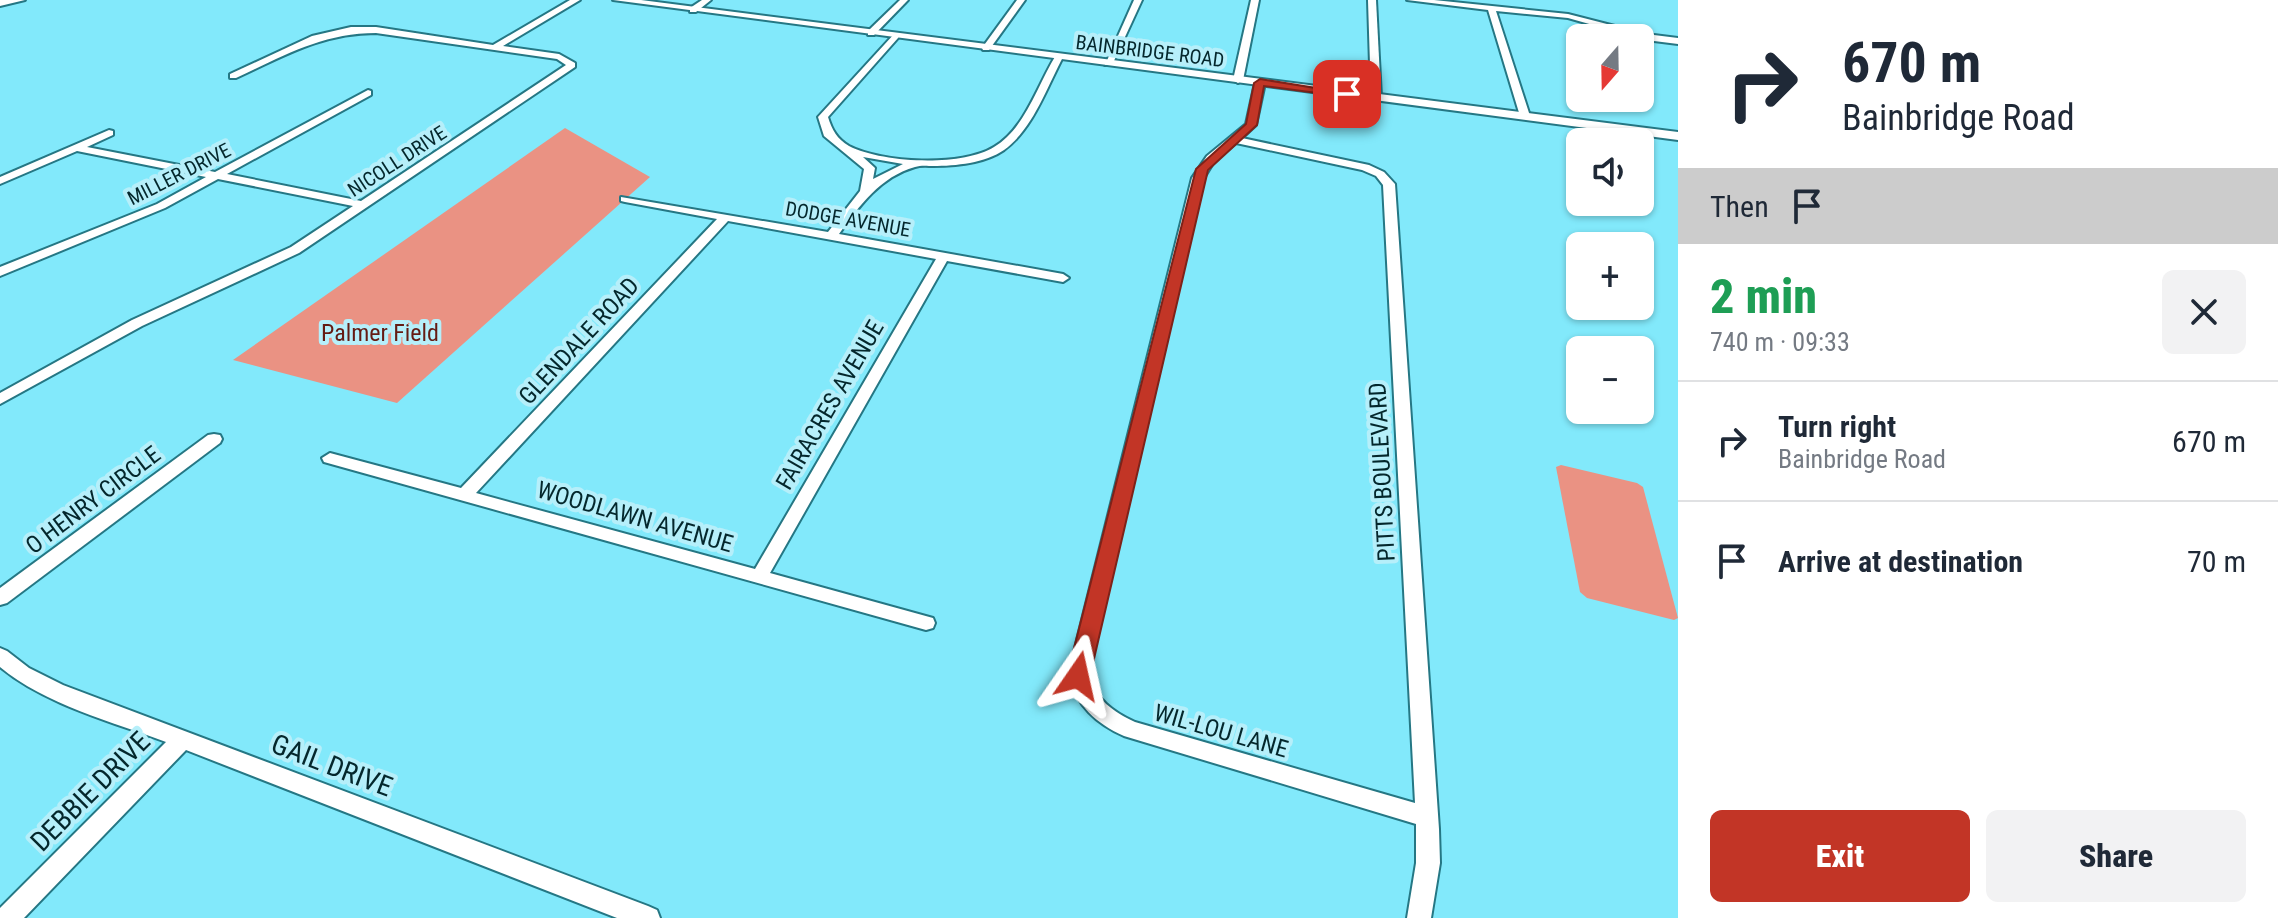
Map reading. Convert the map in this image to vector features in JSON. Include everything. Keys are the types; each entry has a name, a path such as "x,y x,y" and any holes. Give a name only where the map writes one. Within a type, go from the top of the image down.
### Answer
{"street":[{"path":"0,3 20,0"},
{"path":"493,48 576,0"},
{"name":"BAINBRIDGE ROAD","path":"618,0 1678,136"},
{"path":"693,10 707,0"},
{"path":"871,33 904,0"},
{"path":"986,48 1021,0"},
{"path":"1108,63 1138,0"},
{"path":"1238,80 1255,0"},
{"path":"1372,0 1376,97"},
{"path":"1411,0 1568,16 1646,37 1678,41"},
{"path":"1491,8 1525,116"},
{"name":"NICOLL DRIVE","path":"0,399 137,323 295,250 572,65 559,57 369,30 335,32 312,39 233,76"},
{"path":"865,193 870,168 852,150 828,134 824,127 824,113 895,36"},
{"path":"831,236 882,176 925,163 975,157 1009,141 1059,57"},
{"name":"WIL-LOU LANE","path":"1260,83 1253,120 1237,140 1211,158 1198,178 1079,664 1082,689 1101,714 1131,730 1427,817"},
{"name":"MILLER DRIVE","path":"0,272 150,211 368,93"},
{"path":"0,181 109,133"},
{"name":"PITTS BOULEVARD","path":"1237,140 1365,167 1380,174 1389,184 1427,817 1428,863 1419,918"},
{"path":"78,148 363,205"},
{"path":"852,150 889,160 925,163"},
{"name":"DODGE AVENUE","path":"625,199 1063,278"},
{"name":"GLENDALE ROAD","path":"464,495 725,217"},
{"name":"FAIRACRES AVENUE","path":"759,577 943,257"},
{"name":"O HENRY CIRCLE","path":"0,598 214,439"},
{"name":"WOODLAWN AVENUE","path":"330,458 926,623"},
{"name":"GAIL DRIVE","path":"0,656 42,685 648,918"},
{"name":"DEBBIE DRIVE","path":"7,918 182,740"}],"green space":[{"name":"Palmer Field","path":"565,128 650,177 397,403 233,360"},
{"path":"1561,465 1643,487 1678,618 1674,620 1587,598 1580,592 1556,467"}],"route":[{"path":"1078,676 1202,169 1211,158 1248,130 1254,118 1260,83 1347,94"}]}
